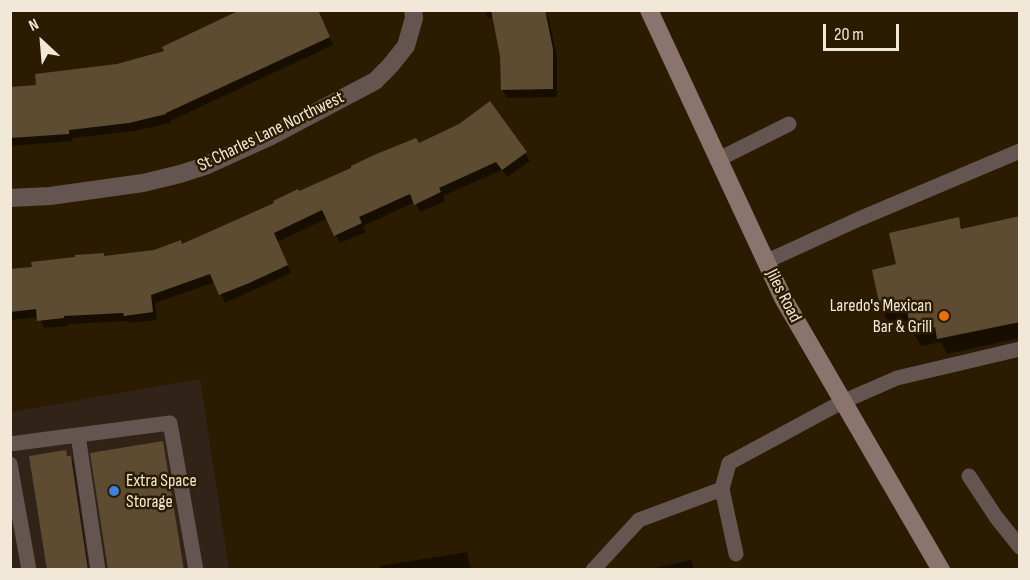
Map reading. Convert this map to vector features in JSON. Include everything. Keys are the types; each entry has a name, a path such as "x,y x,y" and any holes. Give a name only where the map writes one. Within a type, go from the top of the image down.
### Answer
{"street":[{"name":"St Charles Lane Northwest","path":"10,198 50,196 143,183 205,166 271,136 375,81 406,46 414,18 413,10"},
{"name":"Jiles Road","path":"649,10 765,262 798,326 941,570"}],"lane":[{"path":"717,160 789,124"},
{"path":"765,262 859,219 1020,151"},
{"path":"736,554 722,489 729,463 842,402 897,378 1020,349"},
{"path":"10,444 170,423 196,570"},
{"path":"78,435 98,570"},
{"path":"10,464 28,570"},
{"path":"969,476 996,517 1020,547"},
{"path":"593,570 639,520 722,489"}],"shaded area":[{"name":"Extra Space Storage","path":"200,379 229,569 11,570 11,412"}],"building":[{"path":"240,10 318,10 330,37 166,114 129,123 69,130 69,134 10,138 10,87 36,85 35,74 117,64 164,51 162,47"},
{"path":"491,10 545,10 553,49 553,89 501,90 500,56"},
{"path":"490,101 527,152 502,170 496,162 439,188 441,192 414,205 410,194 359,217 362,223 334,236 322,210 274,233 288,265 247,284 219,295 210,274 151,295 153,312 124,316 123,313 64,316 64,318 37,321 36,309 10,312 10,269 32,267 31,262 75,257 75,255 104,253 104,256 154,250 181,240 182,244 274,203 273,201 298,189 299,191 351,168 374,155 416,138 419,143 459,124"},
{"path":"1020,216 1020,322 937,339 935,327 911,332 906,305 881,311 872,270 896,264 889,233 959,217 961,229"},
{"path":"163,441 184,570 108,570 90,453"},
{"path":"66,450 67,456 71,456 88,570 47,570 29,456"}],"place":[{"name":"Laredo's Mexican Bar & Grill","path":"944,316"},
{"name":"Extra Space Storage","path":"114,491"}]}
